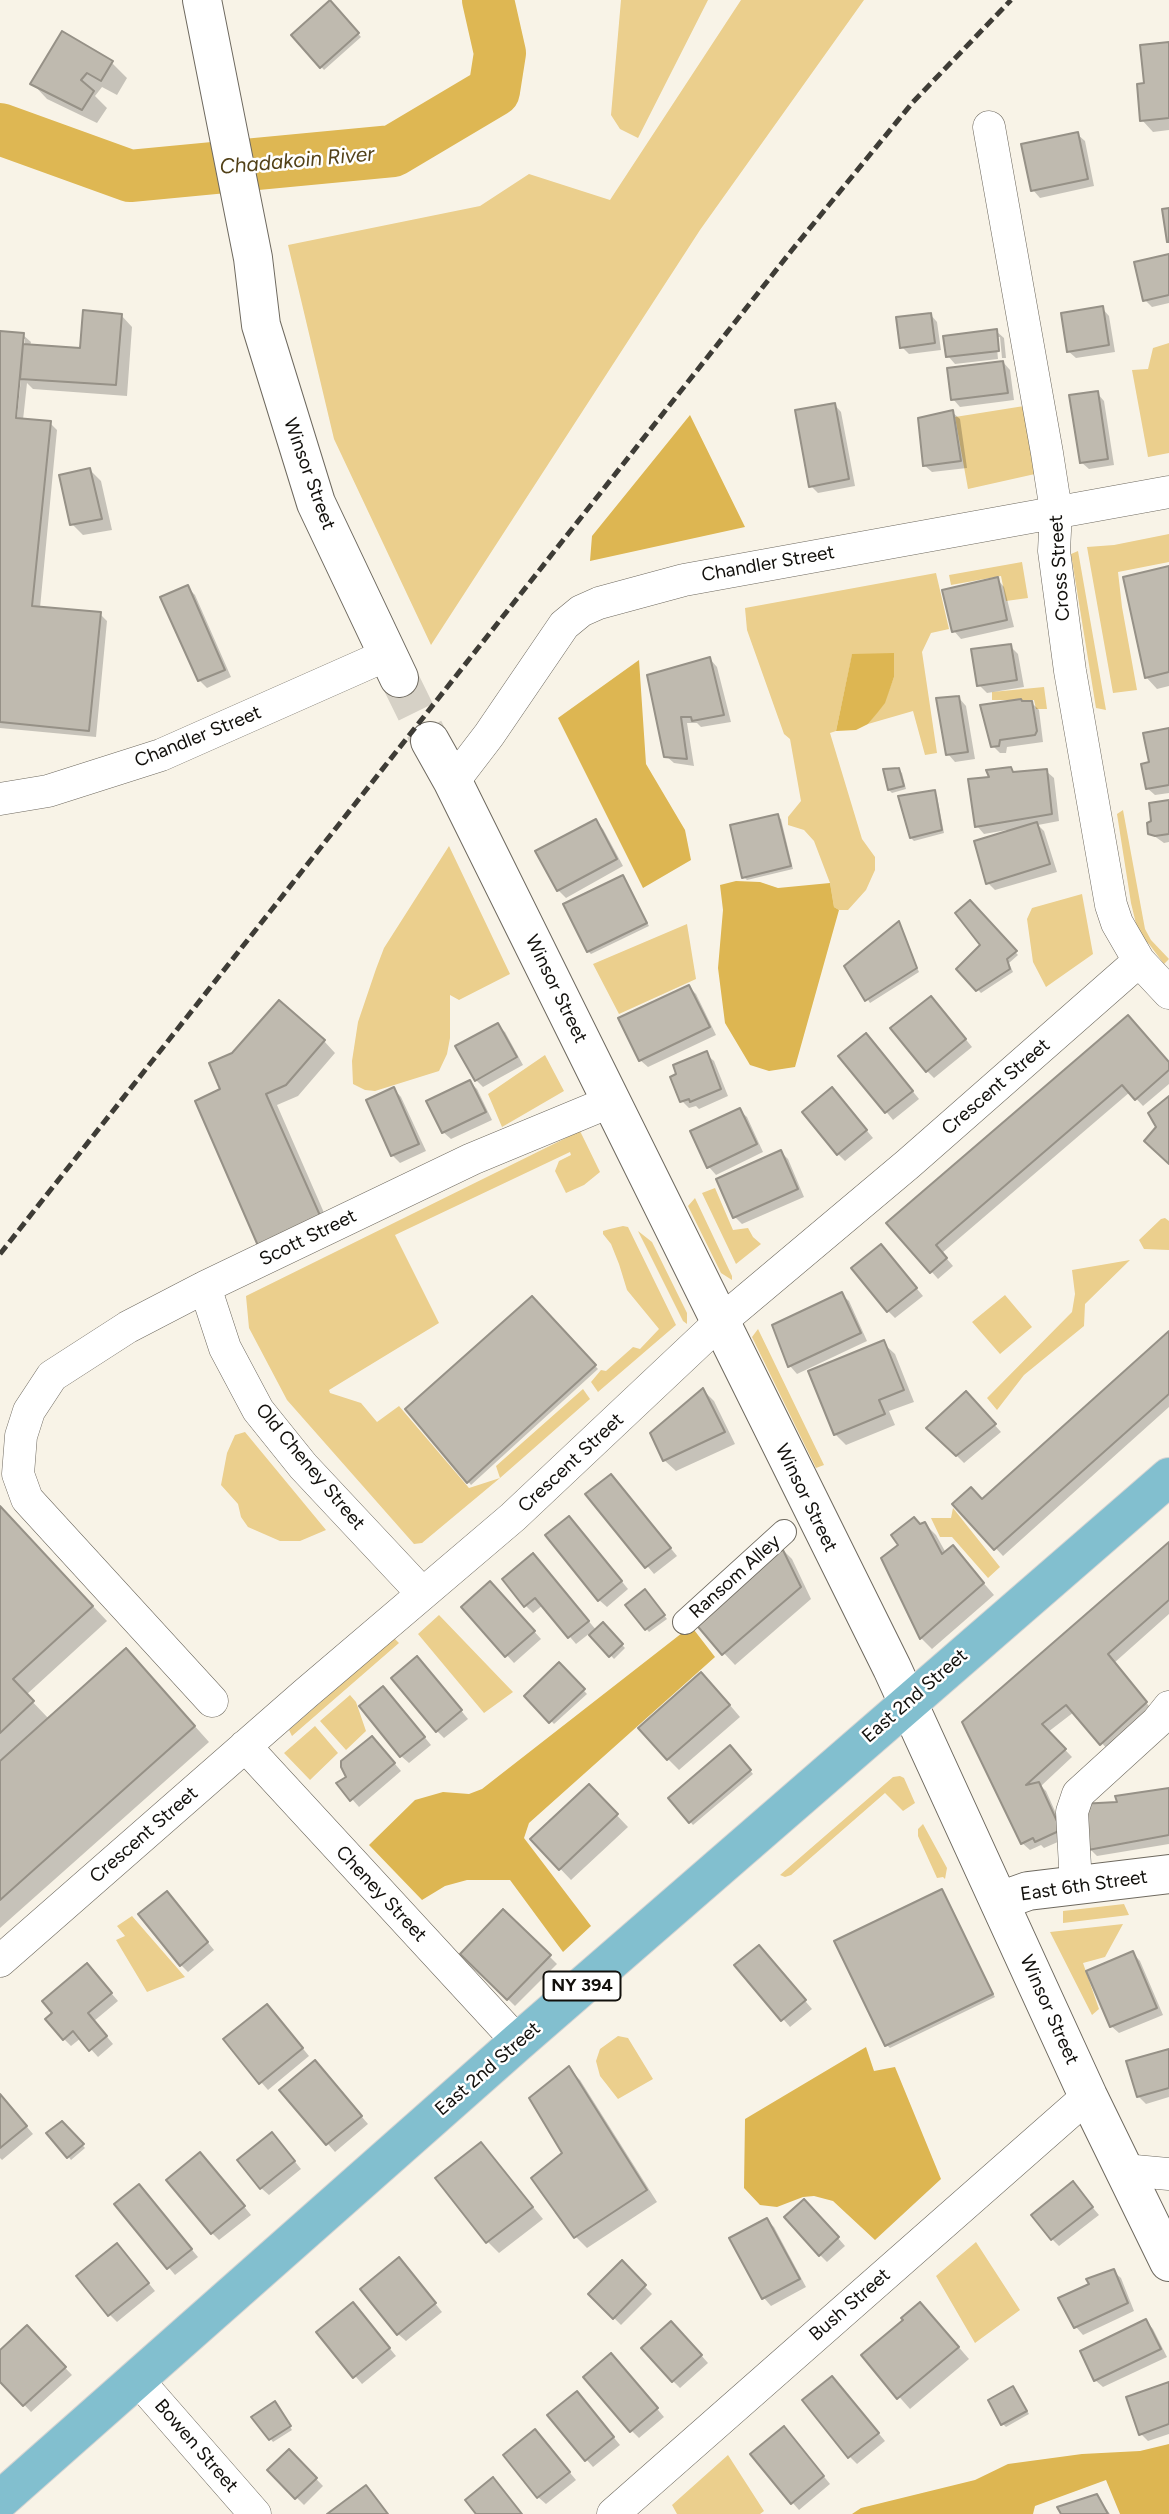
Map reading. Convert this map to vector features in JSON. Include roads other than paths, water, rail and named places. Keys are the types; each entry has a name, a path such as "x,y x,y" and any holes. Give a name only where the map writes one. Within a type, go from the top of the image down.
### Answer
{"main road":[{"name":"East 2nd Street","path":"0,2500 518,2042 1169,1477"}],"street":[{"name":"Winsor Street","path":"202,0 253,258 261,325 316,503 394,666"},
{"name":"Cross Street","path":"989,127 1056,512 1054,551 1070,671 1111,905 1117,923 1139,961 1169,993"},
{"name":"Chandler Street","path":"453,782 489,735 564,625 581,611 599,603 684,580 1169,492"},
{"name":"Chandler Street","path":"0,799 48,791 161,755 394,666"},
{"name":"Winsor Street","path":"430,741 612,1101 653,1189 908,1702 1088,2096 1169,2262"},
{"name":"Crescent Street","path":"0,1961 245,1746 513,1517 720,1322 908,1164 1139,961"},
{"name":"Scott Street","path":"212,1701 27,1499 18,1474 21,1436 29,1411 52,1376 128,1327 205,1287 472,1159 612,1101"},
{"name":"Old Cheney Street","path":"205,1287 225,1348 258,1410 303,1466 422,1593"},
{"name":"Ransom Alley","path":"685,1622 784,1532"},
{"path":"1076,1885 1072,1812 1078,1794 1157,1722 1169,1707"},
{"name":"Cheney Street","path":"245,1746 518,2042"},
{"name":"East 6th Street","path":"1000,1901 1028,1892 1169,1874"},
{"name":"Bush Street","path":"613,2514 1088,2096"},
{"path":"1124,2170 1169,2174"},
{"name":"Bowen Street","path":"137,2378 255,2514"}],"waterway":[{"name":"Chadakoin River","path":"0,129 130,176 393,151 494,91 500,53 488,0"}],"tunnel":[{"path":"399,678 430,741"}],"railway":[{"path":"0,1254 792,250 913,102 1011,0"}]}
